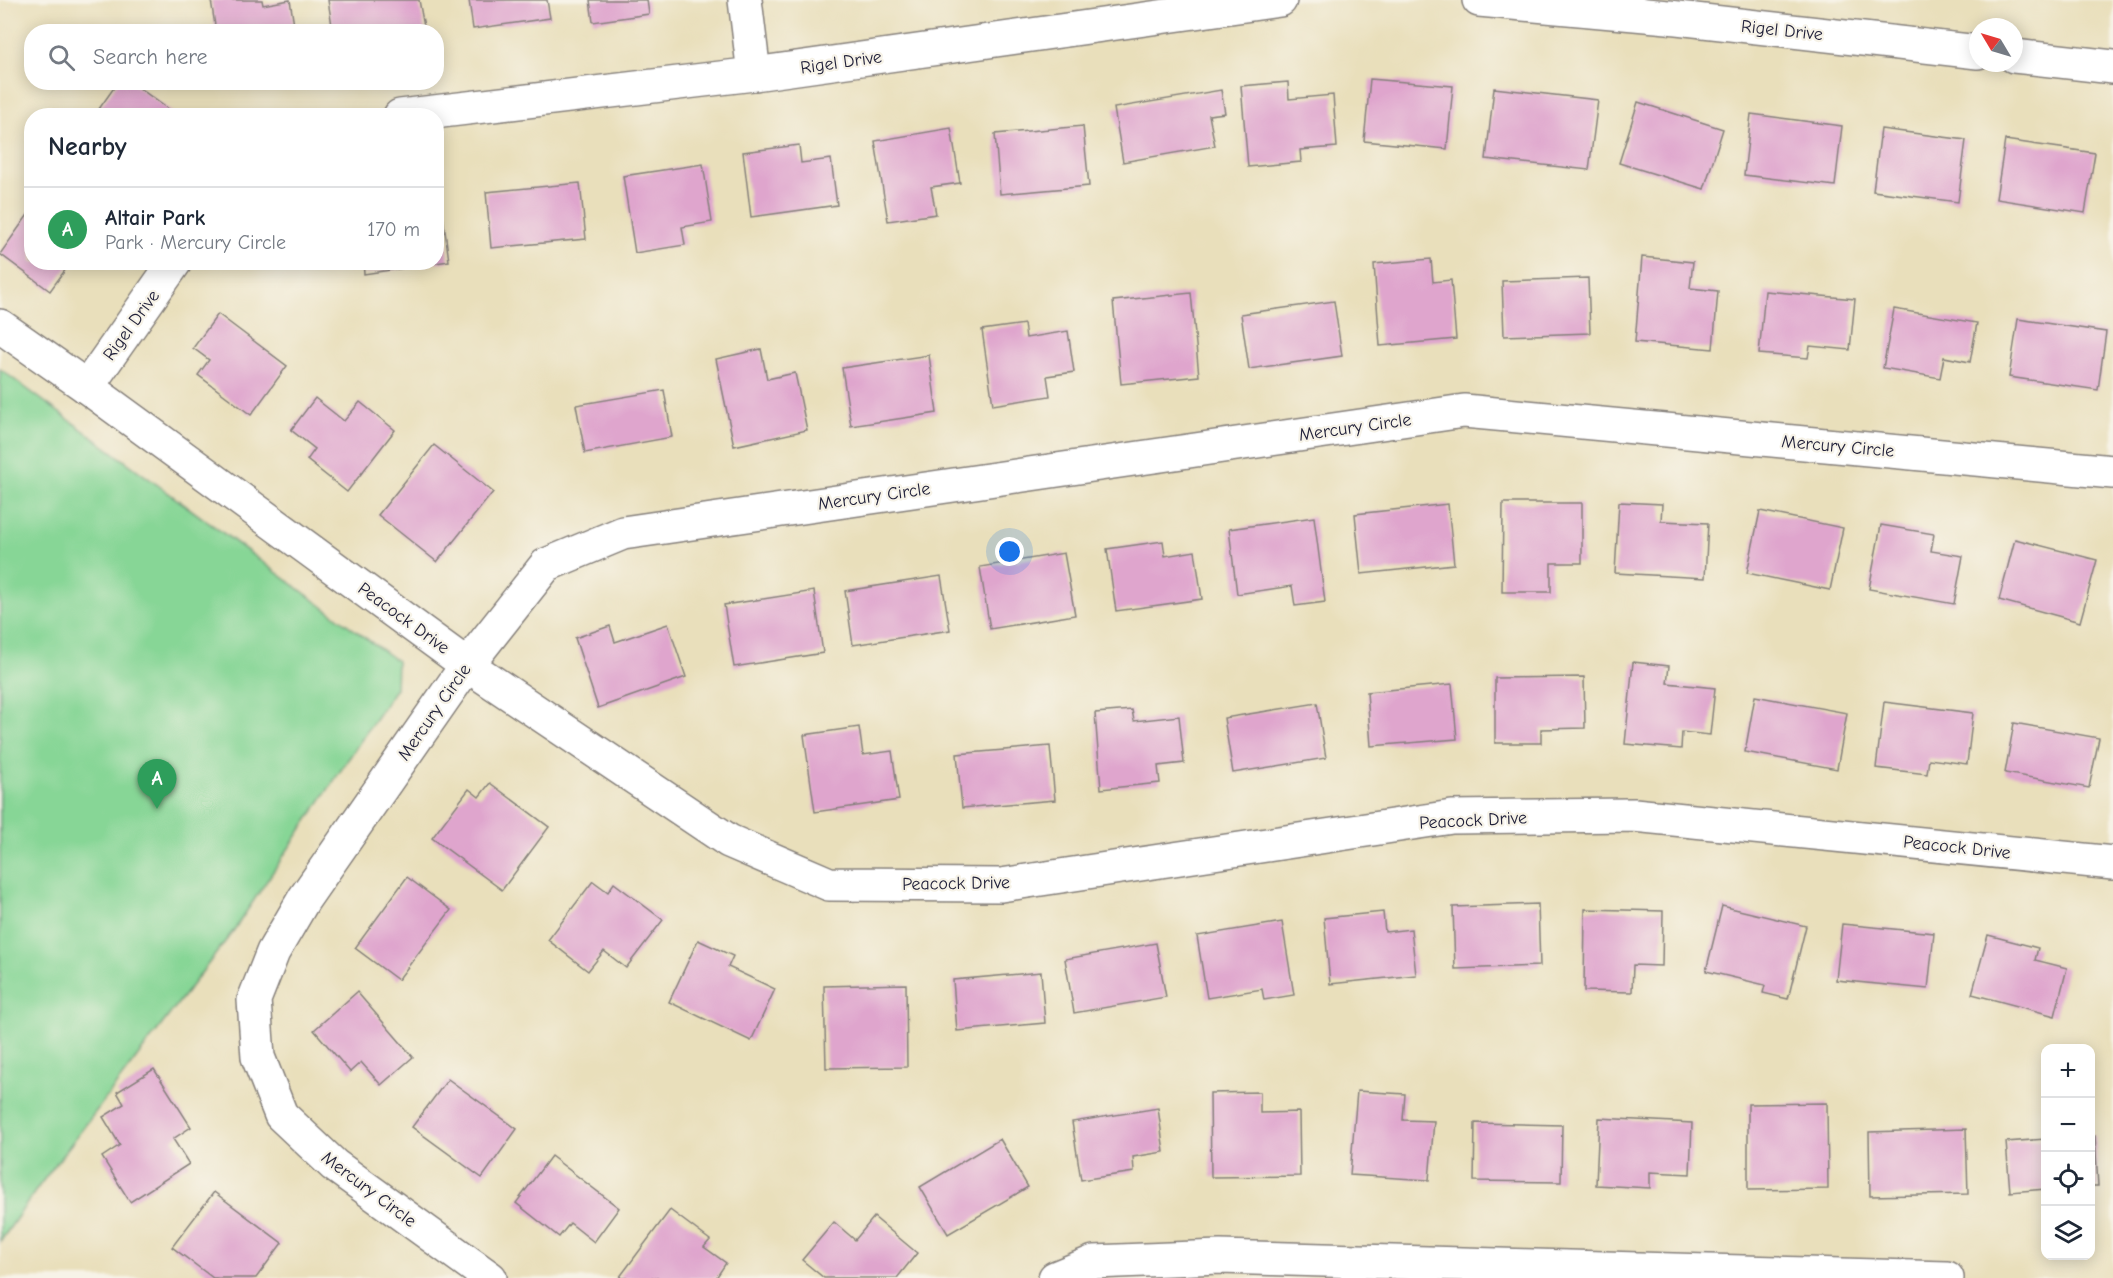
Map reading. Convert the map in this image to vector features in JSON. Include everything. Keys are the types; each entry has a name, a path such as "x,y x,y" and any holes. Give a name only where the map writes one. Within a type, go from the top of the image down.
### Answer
{"street":[{"path":"745,0 754,74"},
{"name":"Rigel Drive","path":"444,111 754,74 1280,0"},
{"name":"Rigel Drive","path":"1479,0 1669,9 1969,51"},
{"path":"2023,57 2113,67"},
{"name":"Rigel Drive","path":"87,387 170,270"},
{"name":"Peacock Drive","path":"0,326 467,665 729,841 829,884 1001,885 1452,817 1634,815 2113,863"},
{"name":"Mercury Circle","path":"490,1278 334,1165 281,1114 258,1057 254,1000 273,952 304,898 467,665 546,565 623,533 1464,411 2113,472"},
{"path":"1055,1278 1094,1262 1220,1257 1532,1273 1947,1278"}],"green space":[{"path":"0,369 397,661 396,688 234,930 39,1186 0,1242"}],"building":[{"path":"211,0 262,0 263,5 290,0 294,24 215,24"},
{"path":"328,0 419,0 424,24 332,24"},
{"path":"469,0 547,0 550,18 473,29"},
{"path":"590,0 647,0 649,14 593,22"},
{"path":"1370,79 1453,86 1447,149 1364,141"},
{"path":"1288,82 1289,99 1333,95 1337,147 1300,150 1301,162 1248,167 1241,86"},
{"path":"1494,88 1598,100 1589,170 1486,159"},
{"path":"112,90 142,90 167,108 100,108"},
{"path":"1221,90 1225,113 1209,115 1215,146 1123,162 1114,108"},
{"path":"1638,102 1723,129 1704,189 1619,163"},
{"path":"1751,114 1842,126 1835,186 1744,175"},
{"path":"1083,126 1089,186 1000,194 995,134"},
{"path":"951,128 960,183 931,187 936,214 888,221 875,141"},
{"path":"1881,129 1966,140 1958,202 1873,191"},
{"path":"2005,140 2095,153 2085,213 1996,199"},
{"path":"799,145 801,163 831,159 837,205 751,217 743,152"},
{"path":"703,164 712,222 682,227 685,245 635,253 623,176"},
{"path":"580,183 586,239 491,248 486,192"},
{"path":"24,220 24,270 65,270 50,291 0,254"},
{"path":"444,224 449,261 444,262"},
{"path":"1642,257 1693,262 1690,288 1718,291 1713,349 1635,342"},
{"path":"1431,259 1433,282 1451,280 1456,339 1380,346 1374,264"},
{"path":"364,270 391,270 364,274"},
{"path":"1588,278 1590,333 1504,336 1502,281"},
{"path":"1765,291 1855,299 1850,350 1810,346 1808,358 1759,354"},
{"path":"1191,293 1199,376 1121,384 1113,301"},
{"path":"1334,301 1342,356 1249,369 1241,314"},
{"path":"1894,309 1977,323 1970,362 1944,357 1940,378 1883,368"},
{"path":"218,314 287,366 251,415 198,375 209,360 193,348"},
{"path":"2018,319 2106,332 2098,390 2009,377"},
{"path":"1024,324 1026,338 1068,331 1074,372 1047,376 1050,396 993,405 982,330"},
{"path":"761,349 767,379 795,373 807,430 734,446 716,359"},
{"path":"929,355 937,413 851,426 842,368"},
{"path":"664,390 672,437 585,453 576,405"},
{"path":"315,398 344,421 360,402 395,430 347,492 307,460 315,449 291,430"},
{"path":"434,445 493,492 437,562 378,515"},
{"path":"1619,502 1662,504 1661,521 1708,523 1705,578 1615,573"},
{"path":"1503,503 1582,503 1582,563 1551,563 1551,592 1502,592"},
{"path":"1448,504 1454,564 1361,574 1355,514"},
{"path":"1760,511 1843,528 1830,590 1747,573"},
{"path":"1314,517 1325,602 1295,606 1292,586 1237,594 1229,529"},
{"path":"1881,525 1934,534 1931,551 1963,556 1954,604 1869,589"},
{"path":"2015,539 2097,560 2080,622 1999,600"},
{"path":"1163,541 1165,556 1195,551 1202,599 1116,611 1107,549"},
{"path":"1064,553 1075,615 990,629 980,567"},
{"path":"941,576 950,630 853,645 845,591"},
{"path":"814,591 823,653 734,667 724,605"},
{"path":"668,624 686,677 598,708 575,638 610,626 615,642"},
{"path":"1633,662 1669,666 1667,683 1715,688 1710,735 1682,732 1681,749 1625,744"},
{"path":"1584,677 1585,728 1541,729 1541,743 1495,743 1495,678"},
{"path":"1452,684 1457,739 1371,746 1367,692"},
{"path":"1755,696 1847,713 1837,769 1745,752"},
{"path":"1884,702 1973,713 1967,764 1929,759 1927,774 1876,768"},
{"path":"1317,703 1326,758 1233,773 1224,718"},
{"path":"1132,710 1134,721 1179,716 1184,763 1158,766 1160,783 1101,789 1095,713"},
{"path":"2014,723 2099,738 2089,788 2005,773"},
{"path":"859,727 863,755 892,751 899,800 815,812 804,735"},
{"path":"1050,746 1055,800 962,808 957,754"},
{"path":"490,783 549,827 502,890 432,838 469,789 479,797"},
{"path":"407,877 451,910 398,980 355,948"},
{"path":"593,881 608,892 614,883 663,920 626,968 604,951 588,971 548,940"},
{"path":"1538,904 1540,966 1455,969 1453,907"},
{"path":"1722,906 1806,926 1788,999 1763,993 1765,985 1706,971"},
{"path":"1585,909 1663,911 1662,966 1633,965 1632,992 1584,991"},
{"path":"1383,912 1385,932 1411,929 1416,975 1330,984 1324,918"},
{"path":"1282,922 1294,995 1264,1000 1262,989 1207,998 1197,936"},
{"path":"1842,924 1934,933 1928,989 1836,980"},
{"path":"1988,935 2038,948 2035,960 2067,968 2055,1016 1972,994"},
{"path":"698,940 733,956 728,967 775,989 751,1041 669,1002"},
{"path":"1156,943 1166,997 1074,1013 1065,959"},
{"path":"1041,972 1045,1023 957,1031 953,980"},
{"path":"906,984 907,1067 826,1068 824,986"},
{"path":"357,992 413,1057 381,1085 361,1062 350,1072 314,1030"},
{"path":"154,1069 191,1127 173,1139 189,1164 130,1202 102,1157 120,1145 103,1117 124,1104 117,1092"},
{"path":"448,1079 517,1129 482,1178 412,1127"},
{"path":"1357,1091 1405,1094 1403,1120 1434,1121 1429,1180 1350,1175"},
{"path":"1260,1092 1260,1113 1299,1112 1300,1176 1211,1177 1210,1093"},
{"path":"1827,1103 1828,1189 1748,1190 1748,1104"},
{"path":"1158,1108 1164,1152 1133,1157 1134,1172 1081,1180 1072,1122"},
{"path":"1599,1118 1692,1123 1690,1174 1650,1172 1650,1188 1596,1185"},
{"path":"1475,1123 1562,1125 1561,1182 1474,1181"},
{"path":"1966,1129 1968,1194 1870,1196 1869,1132"},
{"path":"2095,1136 2098,1186 2095,1186"},
{"path":"1000,1139 1028,1187 948,1234 920,1187"},
{"path":"2041,1139 2041,1189 2010,1192 2006,1142"},
{"path":"551,1156 619,1208 594,1242 570,1223 559,1237 516,1203"},
{"path":"214,1192 282,1243 256,1278 213,1278 172,1247"},
{"path":"670,1210 710,1240 704,1247 726,1263 716,1278 619,1278"},
{"path":"874,1217 917,1253 897,1278 824,1278 802,1260 834,1222 855,1240"}],"place":[{"name":"Altair Park","path":"157,809"}]}
